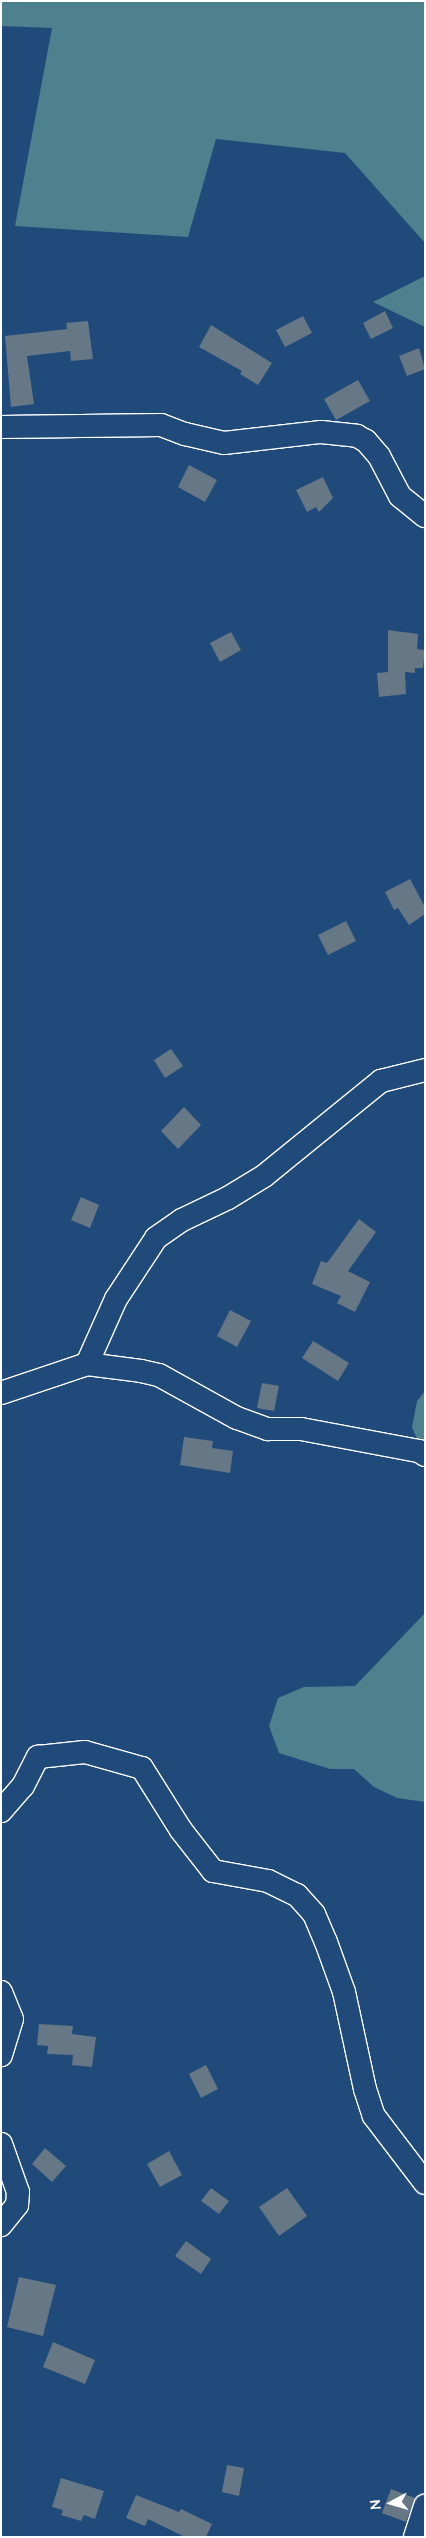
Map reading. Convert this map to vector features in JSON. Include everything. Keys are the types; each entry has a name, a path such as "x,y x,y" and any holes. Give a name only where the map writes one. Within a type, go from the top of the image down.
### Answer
{"street":[{"path":"1,427 161,425 186,434 224,443 321,432 357,436 366,440 379,456 400,496 425,516"},
{"path":"87,1364 116,1299 156,1238 182,1220 228,1198 264,1176 381,1081 425,1070"},
{"path":"1,1393 87,1364 159,1375 237,1418 268,1429 301,1429 420,1451 425,1455"},
{"path":"6,1797 38,1757 85,1752 142,1768 181,1830 213,1871 268,1881 297,1895 314,1914 344,1992 365,2089 374,2116 425,2183"},
{"path":"1,1992 12,2019 1,2055"},
{"path":"1,2144 18,2192 17,2205 1,2225"},
{"path":"414,2537 425,2506"}],"green space":[{"path":"1,1 425,1 425,243 345,153 216,139 188,237 15,226 52,28 1,26"},
{"path":"425,276 425,327 373,302"},
{"path":"425,1391 425,1458 412,1427 417,1401"},
{"path":"425,1613 425,1802 397,1798 374,1787 354,1769 330,1769 279,1753 269,1726 278,1698 304,1687 355,1686"}],"building":[{"path":"385,311 393,328 371,339 363,323"},
{"path":"303,316 312,333 285,347 276,330"},
{"path":"88,321 93,359 71,361 70,351 27,356 34,404 11,407 5,336 67,329 66,323"},
{"path":"211,325 272,363 258,385 240,374 242,371 199,347"},
{"path":"419,348 425,369 407,376 399,356"},
{"path":"358,380 370,401 336,420 324,399"},
{"path":"189,465 217,480 205,502 178,487"},
{"path":"323,477 333,498 319,512 316,507 307,512 296,490"},
{"path":"388,630 418,634 417,649 425,650 423,668 415,668 415,673 405,672 406,694 379,697 377,673 388,672"},
{"path":"231,632 241,650 220,662 210,643"},
{"path":"410,879 425,907 425,914 409,925 398,908 394,910 385,892"},
{"path":"346,921 356,941 328,955 318,935"},
{"path":"171,1049 183,1066 165,1078 154,1060"},
{"path":"184,1107 201,1125 178,1149 161,1131"},
{"path":"81,1197 99,1205 90,1228 71,1220"},
{"path":"359,1219 376,1232 348,1271 370,1282 355,1312 337,1303 341,1296 312,1284 321,1261 327,1263"},
{"path":"230,1310 251,1321 237,1347 217,1336"},
{"path":"313,1341 349,1363 338,1381 302,1358"},
{"path":"262,1383 279,1386 274,1411 257,1408"},
{"path":"184,1437 213,1441 212,1448 233,1451 230,1473 180,1465"},
{"path":"39,2024 73,2026 72,2034 96,2037 92,2067 72,2065 73,2055 47,2054 48,2046 37,2045"},
{"path":"206,2065 218,2089 201,2098 189,2074"},
{"path":"45,2148 66,2166 52,2182 32,2164"},
{"path":"169,2151 182,2175 160,2187 147,2164"},
{"path":"211,2188 229,2201 219,2214 201,2201"},
{"path":"287,2188 307,2216 279,2236 259,2207"},
{"path":"186,2241 211,2259 201,2274 175,2256"},
{"path":"19,2277 56,2285 43,2336 7,2327"},
{"path":"53,2342 95,2360 85,2384 43,2367"},
{"path":"227,2465 244,2468 239,2496 222,2492"},
{"path":"61,2478 104,2491 95,2519 84,2515 81,2521 61,2515 63,2510 52,2507"},
{"path":"391,2489 415,2498 406,2522 382,2513"},
{"path":"136,2495 179,2512 181,2509 212,2524 206,2537 185,2537 148,2519 145,2526 126,2518"}]}
